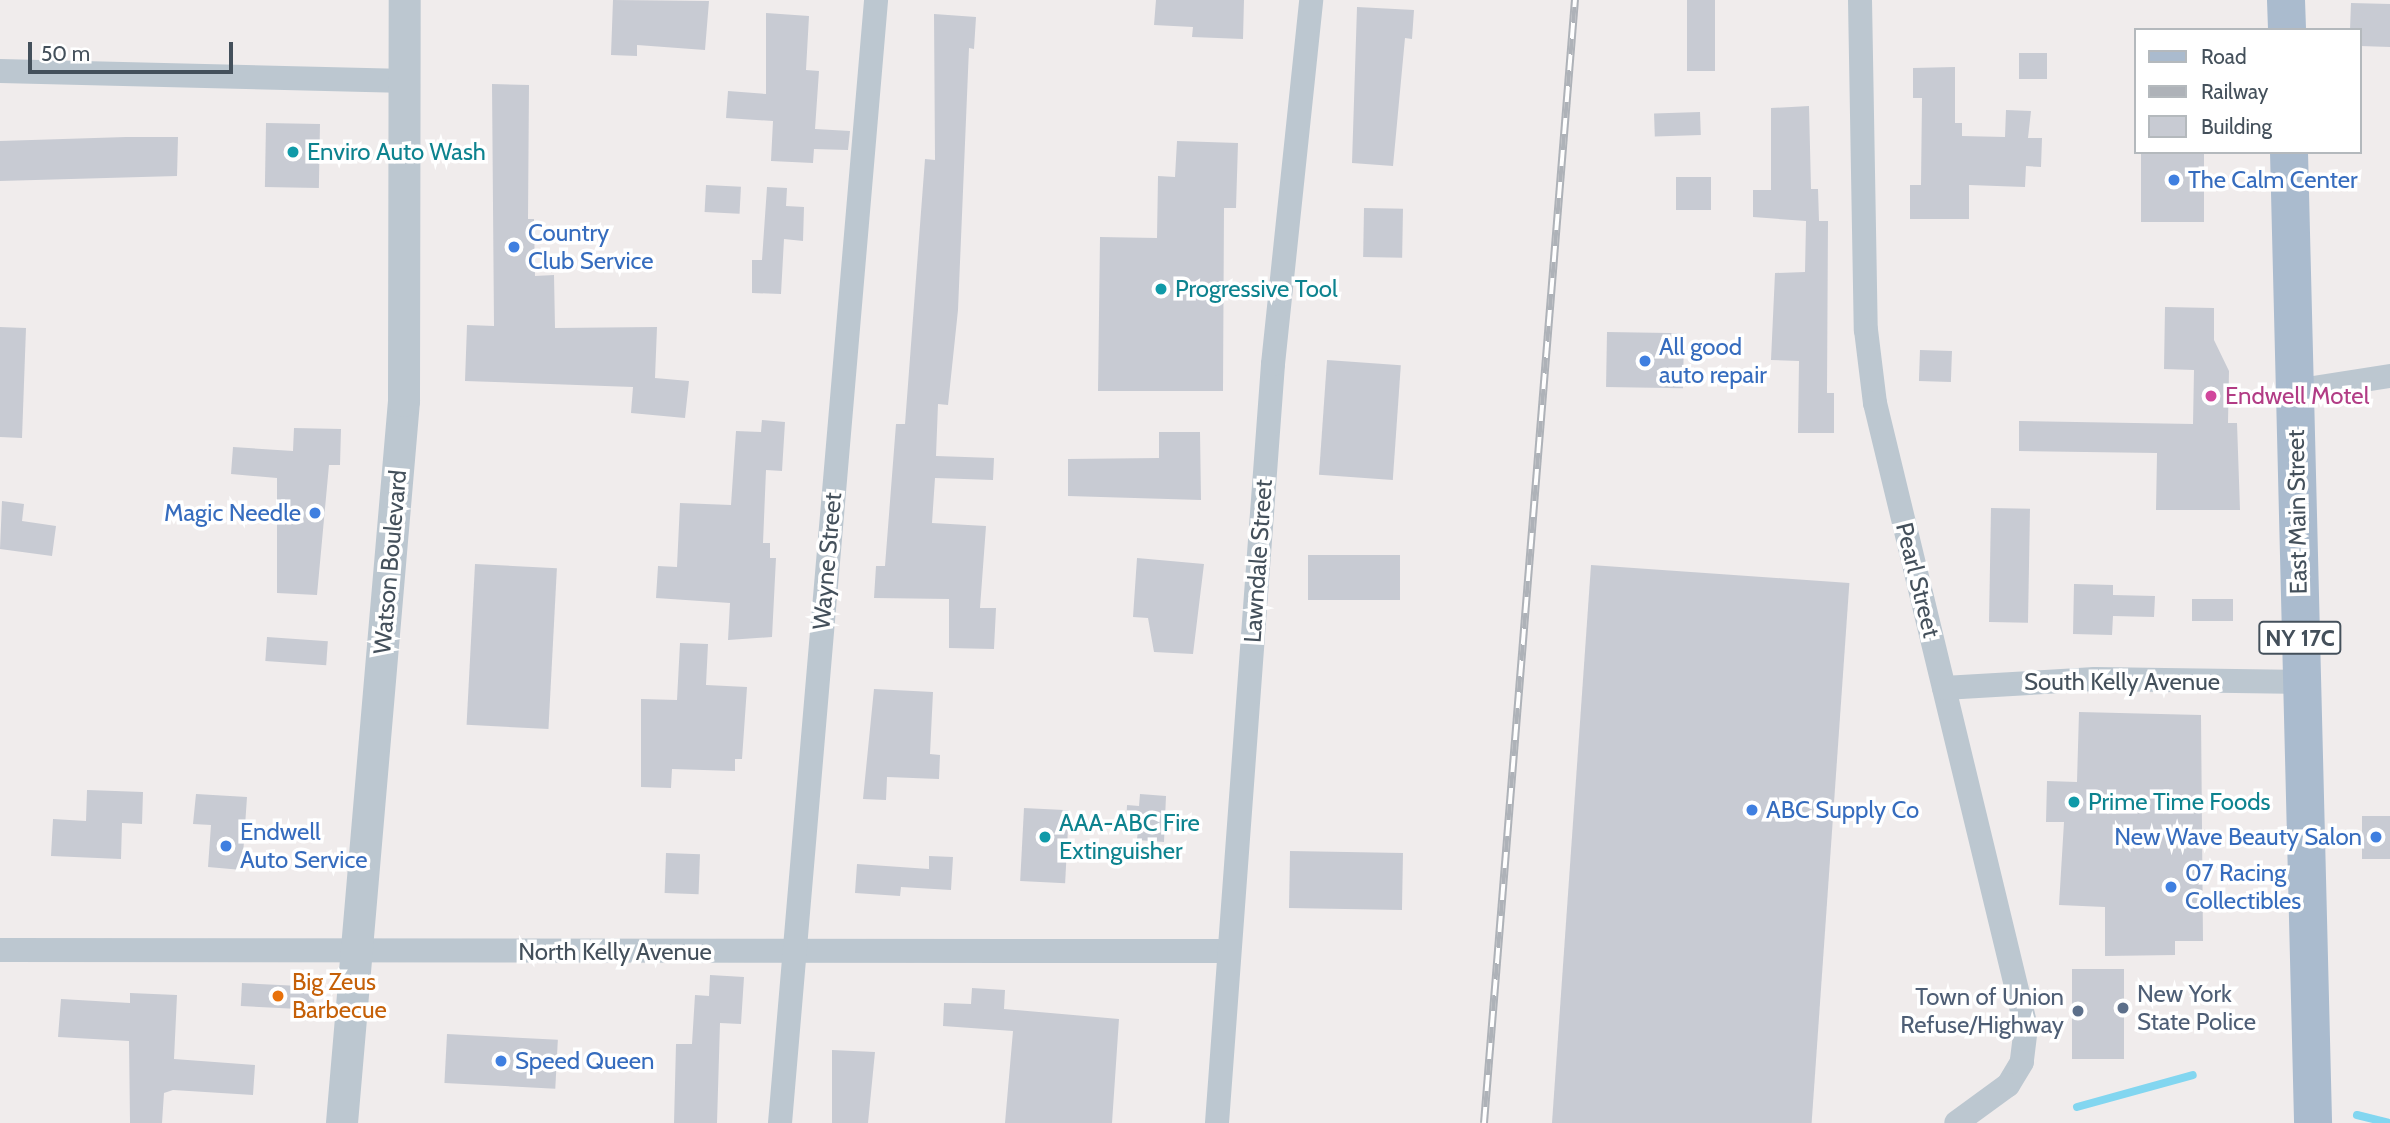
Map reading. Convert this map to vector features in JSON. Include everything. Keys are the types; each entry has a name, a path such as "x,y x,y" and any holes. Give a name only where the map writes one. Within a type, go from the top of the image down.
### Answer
{"main road":[{"path":"2286,0 2287,28"},
{"name":"East Main Street","path":"2289,154 2313,1123"}],"street":[{"name":"Watson Boulevard","path":"342,1123 404,401 407,81 405,0"},
{"name":"Wayne Street","path":"780,1123 876,0"},
{"name":"Lawndale Street","path":"1217,1123 1273,364 1311,0"},
{"name":"Pearl Street","path":"1860,0 1867,338 1875,403 2026,1027 2022,1062 2008,1085 1956,1123"},
{"path":"0,71 407,81"},
{"path":"2294,391 2390,376"},
{"name":"South Kelly Avenue","path":"1944,688 2095,679 2301,682"},
{"name":"North Kelly Avenue","path":"0,950 1229,951"}],"building":[{"path":"613,0 709,1 705,50 637,45 637,56 611,55"},
{"path":"1156,0 1244,0 1243,39 1192,37 1193,27 1154,25"},
{"path":"1687,0 1715,0 1715,71 1687,71"},
{"path":"2351,3 2390,4 2390,47 2362,46 2362,28 2350,28"},
{"path":"1357,7 1414,10 1412,39 1405,38 1393,166 1352,163"},
{"path":"766,13 809,16 806,70 819,71 815,129 850,131 848,150 814,149 813,163 771,161 773,121 726,118 728,91 766,94"},
{"path":"934,14 976,17 974,49 969,48 958,310 948,405 938,404 936,456 994,458 993,480 935,478 932,523 986,526 980,608 996,608 994,649 949,648 949,599 874,598 876,566 885,566 896,424 905,424 925,159 935,160"},
{"path":"2019,53 2047,53 2047,79 2019,79"},
{"path":"1955,67 1955,123 1962,123 1962,136 2005,137 2006,110 2031,111 2028,138 2042,138 2041,167 2026,166 2025,187 1969,185 1969,219 1910,219 1910,185 1921,185 1922,98 1913,98 1913,68"},
{"path":"492,84 529,85 528,219 534,219 535,276 554,275 555,328 657,327 655,378 689,381 685,418 631,413 633,387 465,381 467,325 494,326"},
{"path":"1809,106 1811,189 1818,189 1819,221 1828,221 1827,393 1834,393 1834,433 1798,433 1799,361 1771,360 1775,273 1805,272 1806,221 1753,217 1753,190 1771,190 1771,108"},
{"path":"1700,112 1701,135 1655,137 1654,114"},
{"name":"Enviro Auto Wash","path":"266,123 320,124 319,188 265,187"},
{"path":"178,137 177,176 0,181 0,141"},
{"name":"Progressive Tool","path":"1177,141 1238,143 1236,208 1224,208 1223,391 1098,391 1100,237 1157,238 1158,176 1175,177"},
{"path":"2141,154 2204,154 2204,222 2141,222"},
{"path":"1676,177 1711,177 1711,210 1676,210"},
{"path":"706,185 741,187 740,214 705,212"},
{"path":"767,187 787,188 786,206 804,207 803,241 784,239 781,294 752,293 752,260 762,260"},
{"path":"1364,208 1403,209 1402,258 1363,257"},
{"name":"Endwell Motel","path":"2165,307 2214,308 2214,340 2229,371 2228,423 2237,423 2240,510 2156,510 2157,453 2019,451 2019,421 2193,424 2194,370 2164,369"},
{"path":"0,327 26,328 22,438 0,437"},
{"name":"All good auto repair","path":"1607,332 1684,333 1683,388 1606,387"},
{"path":"1920,350 1952,351 1951,382 1919,381"},
{"path":"1327,360 1401,365 1393,480 1319,475"},
{"path":"762,420 785,422 782,471 766,470 763,543 770,543 770,558 776,558 772,637 728,640 730,603 656,598 658,566 677,567 680,503 731,505 736,431 761,432"},
{"path":"294,428 341,429 340,465 329,465 317,595 277,593 277,478 231,474 233,447 293,451"},
{"path":"1159,432 1200,432 1201,500 1068,496 1068,459 1159,458"},
{"path":"2,501 24,504 22,521 56,526 52,556 0,549"},
{"path":"1991,508 2030,509 2028,623 1989,622"},
{"path":"1308,555 1400,555 1400,600 1308,600"},
{"path":"1137,558 1204,564 1193,654 1154,652 1148,618 1133,617"},
{"path":"475,564 557,568 548,729 467,725"},
{"path":"1591,565 1849,583 1812,1123 1552,1123"},
{"path":"2074,584 2113,585 2113,595 2155,596 2154,617 2113,616 2112,635 2073,634"},
{"path":"2192,599 2233,599 2233,621 2192,621"},
{"path":"267,637 328,641 326,665 265,661"},
{"path":"680,643 708,644 706,685 747,687 742,759 735,759 735,771 672,769 671,788 641,787 641,699 677,700"},
{"path":"874,689 933,692 930,754 940,755 939,779 887,777 886,800 863,799"},
{"path":"2079,712 2201,715 2203,941 2175,941 2175,955 2105,956 2105,907 2059,905 2064,822 2046,822 2047,781 2077,782"},
{"path":"87,790 143,792 142,824 122,823 121,859 51,856 53,819 86,821"},
{"name":"Endwell Auto Service","path":"196,794 247,797 242,870 208,867 211,825 193,824"},
{"path":"1140,794 1166,796 1164,842 1137,840 1138,828 1126,827 1127,805 1139,806"},
{"name":"AAA-ABC Fire Extinguisher","path":"1024,808 1069,810 1065,883 1020,881"},
{"name":"New Wave Beauty Salon","path":"2362,816 2390,816 2390,859 2362,859"},
{"path":"1290,851 1403,853 1402,910 1289,908"},
{"path":"666,853 700,854 699,894 665,893"},
{"path":"929,856 953,857 951,890 901,887 900,896 855,893 857,864 929,869"},
{"path":"2072,969 2124,969 2124,1059 2072,1059"},
{"path":"710,975 744,977 741,1024 720,1023 717,1123 674,1123 676,1044 692,1044 695,995 709,996"},
{"name":"Big Zeus Barbecue","path":"242,983 315,987 314,1010 241,1006"},
{"path":"972,988 1005,990 1004,1009 1119,1019 1112,1123 1005,1123 1013,1031 943,1026 944,1003 971,1004"},
{"path":"130,993 177,995 174,1059 255,1065 253,1095 173,1090 164,1093 162,1123 130,1123 129,1041 58,1037 61,999 130,1003"},
{"name":"Speed Queen","path":"447,1034 558,1040 555,1089 444,1083"},
{"path":"832,1050 875,1052 868,1123 832,1123"}],"waterway":[{"path":"2077,1107 2193,1075"},
{"path":"2357,1115 2388,1123"}],"railway":[{"path":"1484,1123 1575,0"}],"place":[{"name":"Enviro Auto Wash","path":"293,152"},
{"name":"The Calm Center","path":"2174,180"},
{"name":"Country Club Service","path":"514,247"},
{"name":"Progressive Tool","path":"1161,289"},
{"name":"All good auto repair","path":"1645,361"},
{"name":"Endwell Motel","path":"2211,396"},
{"name":"Magic Needle","path":"315,513"},
{"name":"Prime Time Foods","path":"2074,802"},
{"name":"ABC Supply Co","path":"1752,810"},
{"name":"AAA-ABC Fire Extinguisher","path":"1045,837"},
{"name":"New Wave Beauty Salon","path":"2376,837"},
{"name":"Endwell Auto Service","path":"226,846"},
{"name":"07 Racing Collectibles","path":"2171,887"},
{"name":"Big Zeus Barbecue","path":"278,996"},
{"name":"New York State Police","path":"2123,1008"},
{"name":"Town of Union Refuse/Highway","path":"2078,1011"},
{"name":"Speed Queen","path":"501,1061"}]}
